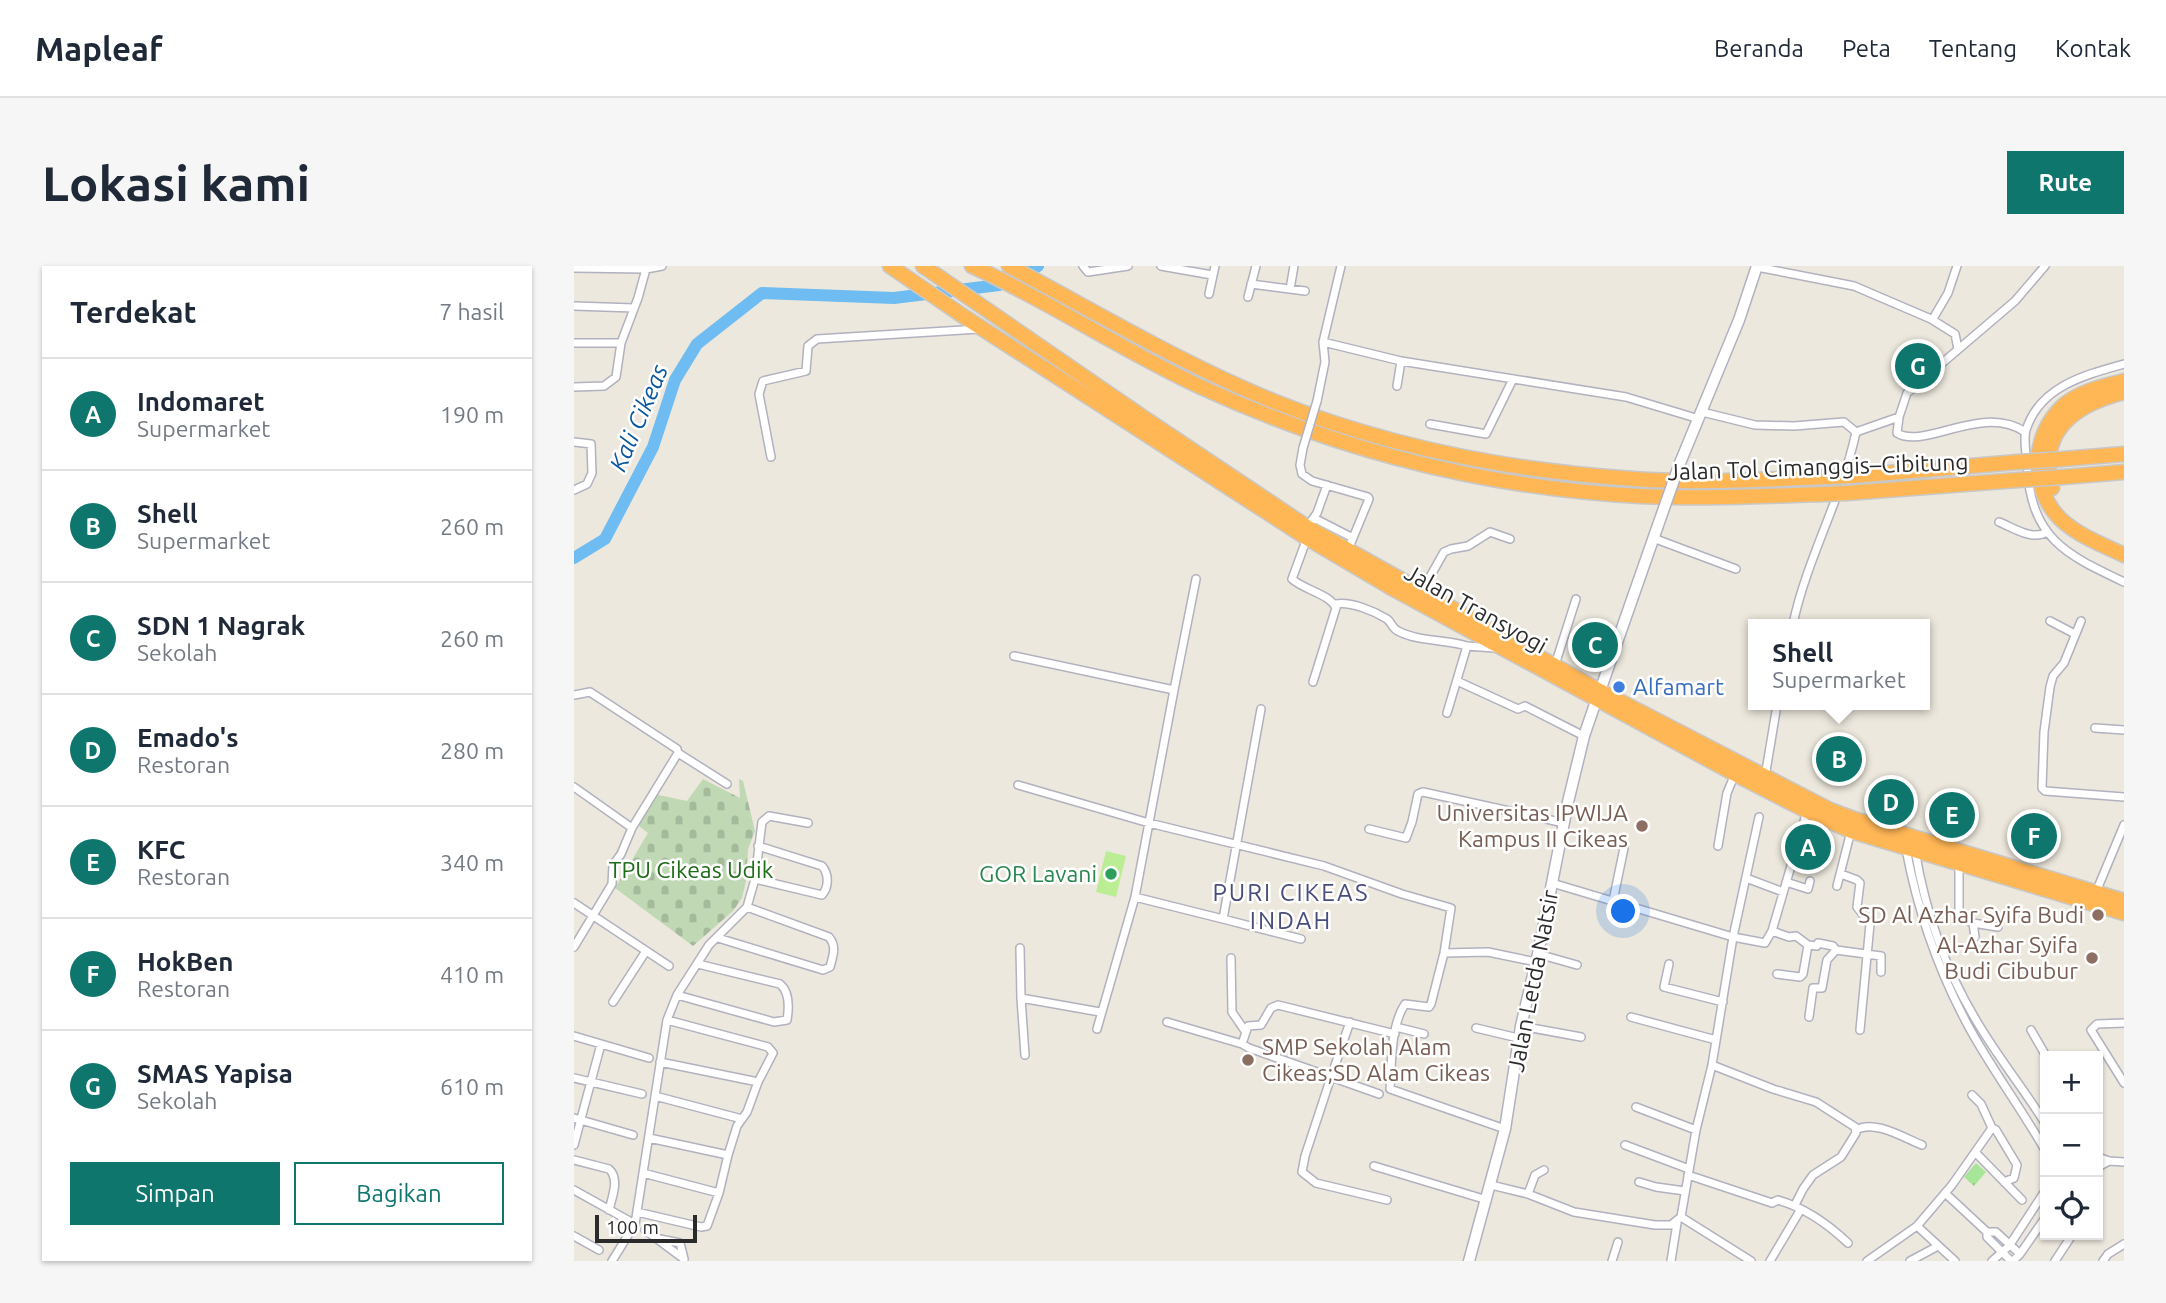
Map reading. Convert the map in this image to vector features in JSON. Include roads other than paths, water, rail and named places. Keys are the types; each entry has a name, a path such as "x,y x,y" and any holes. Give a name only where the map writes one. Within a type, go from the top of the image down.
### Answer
{"highway":[{"name":"Jalan Transyogi","path":"890,266 966,318 1309,528 1350,544 1392,582 1422,591 1555,665 1598,696 1735,774 1851,831 1959,864 1987,866 2124,901"},
{"name":"Jalan Transyogi","path":"923,266 1309,528 1500,648 1848,817 2124,914"},
{"name":"Jalan Tol Cimanggis–Cibitung","path":"972,266 1199,386 1300,428 1399,459 1470,475 1544,487 1638,496 1701,498 1847,493 2124,473"},
{"name":"Jalan Tol Cimanggis–Cibitung","path":"1009,266 1207,371 1273,401 1404,444 1472,458 1544,470 1635,479 1701,481 1830,477 2124,454"},
{"path":"2124,380 2102,386 2066,404 2052,419 2041,439 2038,455 2044,495 2056,514 2073,528 2124,555"},
{"path":"2124,392 2092,402 2066,419 2049,455 2048,472 2053,492 2063,508 2078,521 2124,545"}],"main road":[{"name":"Jalan Letda Natsir","path":"1469,1261 1505,1129 1518,1038 1584,736 1680,463 1739,320 1757,267"}],"street":[{"path":"574,268 646,269 662,266"},
{"path":"1083,266 1088,272 1128,266"},
{"path":"1161,266 1213,275"},
{"path":"1209,294 1215,266"},
{"path":"1248,297 1256,266"},
{"path":"1290,289 1294,266"},
{"path":"1341,266 1323,342 1325,362 1317,401 1300,465 1302,474 1312,481 1368,497 1350,544"},
{"path":"1931,318 1948,293 1957,266"},
{"path":"2025,432 2016,426 1996,422 1951,428 1908,438 1897,433 1907,393 2015,300 2045,266"},
{"path":"1757,267 1854,286 1931,318 1955,334 1958,349"},
{"path":"574,387 595,388 613,381 616,377 621,343 646,269"},
{"path":"1251,284 1305,291"},
{"path":"574,306 634,308"},
{"path":"771,457 759,394 763,381 806,371 808,346 817,339 984,329"},
{"path":"574,342 621,343"},
{"path":"1323,342 1401,360 1626,397 1755,425 1794,426 1844,422 1856,432"},
{"path":"1397,386 1401,360"},
{"path":"2124,364 2073,379 2061,386 2036,411 2025,432 2030,497 2047,532 2074,558 2124,582"},
{"path":"1430,424 1486,435 1513,379"},
{"path":"1856,432 1899,417"},
{"path":"1794,619 1807,576 1849,465 1856,432"},
{"path":"574,442 591,444 592,473 587,484 574,490"},
{"path":"1327,485 1292,579 1335,604 1347,603 1385,618 1399,631 1467,646 1500,648"},
{"path":"2000,522 2032,536 2040,537 2047,532"},
{"path":"1422,591 1444,552 1468,546 1490,532 1510,539"},
{"path":"1655,533 1736,569"},
{"path":"1097,1029 1135,897 1196,579"},
{"path":"1555,665 1576,599"},
{"path":"1312,682 1335,604"},
{"path":"2049,621 2076,635"},
{"path":"2081,621 2064,663 2053,676 2050,687 2044,732 2042,788 2124,797"},
{"path":"1447,713 1467,646"},
{"path":"1014,656 1174,690"},
{"path":"1457,681 1517,709 1525,706 1584,736"},
{"path":"574,695 590,692 727,784"},
{"path":"1223,919 1261,709"},
{"path":"1765,777 1776,710"},
{"path":"2095,728 2124,730"},
{"path":"574,947 611,884 613,865 632,828 678,753"},
{"path":"1718,846 1727,793 1735,774"},
{"path":"1018,785 1149,823 1324,866 1402,894 1448,906 1452,912 1431,1005 1405,1005 1396,1030 1391,1090 1505,1129"},
{"path":"574,787 632,828"},
{"path":"1370,829 1406,838 1418,794 1423,792 1564,822"},
{"path":"1552,883 1733,937 1765,943 1772,931 1807,811"},
{"path":"614,1260 635,1224 667,1020 677,995 709,945 747,907 755,879 762,822 769,816 808,823"},
{"path":"1671,1261 1696,1130 1712,1065 1733,937 1759,817"},
{"path":"2095,893 2124,825"},
{"path":"1837,886 1851,831"},
{"path":"755,879 822,895 827,890 827,877 822,866 758,846"},
{"path":"1613,901 1624,848"},
{"path":"1910,848 1940,958 1970,1030 2040,1142"},
{"path":"1959,864 1958,915 1973,923 1998,927"},
{"path":"1841,874 1860,883 1857,906 1870,924 1860,1030"},
{"path":"1746,878 1783,892"},
{"path":"1786,882 1808,889 1810,881"},
{"path":"1135,897 1301,939"},
{"path":"574,903 669,966"},
{"path":"718,938 824,970 830,967 835,951 834,943 822,933 747,907"},
{"path":"1973,923 1975,937"},
{"path":"1772,931 1789,937 1796,936 1808,945 1817,946 1818,943 1833,946 1836,950 1881,956 1881,972"},
{"path":"1777,974 1800,977 1808,945"},
{"path":"1020,948 1025,1055"},
{"path":"1808,1017 1813,988 1822,988 1827,960 1836,950"},
{"path":"613,1002 646,951"},
{"path":"1444,953 1488,952 1577,965"},
{"path":"1231,958 1232,1012 1245,1031"},
{"path":"1940,958 1976,1020 2040,1116"},
{"path":"677,995 775,1022 787,1020 789,1010 785,989 780,984 698,964"},
{"path":"1669,964 1664,987 1723,1002"},
{"path":"1021,998 1100,1012"},
{"path":"1242,1044 1248,1026 1261,1025 1271,1008 1278,1005 1350,1022 1424,1034"},
{"path":"1631,1017 1716,1040"},
{"path":"637,1212 704,1228 711,1219 737,1126 751,1104 758,1082 773,1053 768,1046 667,1020"},
{"path":"1167,1022 1242,1044 1379,1094"},
{"path":"1350,1022 1302,1172 1316,1183 1387,1200"},
{"path":"2124,1023 2097,1024 2091,1030 2124,1083"},
{"path":"1521,1026 1581,1037"},
{"path":"1476,1028 1518,1038"},
{"path":"2031,1030 2043,1051"},
{"path":"574,1036 649,1058"},
{"path":"574,1145 577,1119 601,1044"},
{"path":"660,1062 758,1082"},
{"path":"1712,1065 1773,1089 1816,1102 1856,1130"},
{"path":"574,1078 642,1094"},
{"path":"1972,1095 1981,1104 1992,1128 1996,1130 2017,1165 2014,1178 2004,1182"},
{"path":"656,1096 742,1119"},
{"path":"1636,1107 1696,1130"},
{"path":"577,1119 633,1135"},
{"path":"1770,1261 1798,1207 1803,1189 1813,1175 1842,1157 1856,1130 1865,1126 1874,1127 1922,1145"},
{"path":"1867,1261 1917,1226 1976,1153 1992,1128"},
{"path":"649,1138 728,1155"},
{"path":"1625,1145 1688,1172 1773,1203 1779,1200 1798,1207 1833,1229 1848,1244"},
{"path":"1976,1153 2022,1200"},
{"path":"2103,1159 2124,1162"},
{"path":"574,1160 609,1169 613,1173 615,1179 609,1210"},
{"path":"2103,1164 2109,1161"},
{"path":"1374,1166 1487,1200"},
{"path":"1528,1194 1535,1175 1544,1170"},
{"path":"643,1173 719,1193"},
{"path":"1639,1182 1685,1191"},
{"path":"1491,1185 1528,1194 1574,1212 1656,1225 1679,1220 1751,1261"},
{"path":"574,1190 635,1224"},
{"path":"1945,1193 1987,1232 1987,1237 2012,1261 2021,1254 2040,1226"},
{"path":"1992,1261 2009,1246 2040,1199"},
{"path":"1917,1226 1955,1261"},
{"path":"645,1230 686,1260"},
{"path":"1987,1232 1996,1232 2021,1254"},
{"path":"574,1236 599,1250"},
{"path":"2055,1261 2069,1240"},
{"path":"1612,1261 1618,1242"},
{"path":"2103,1261 2108,1254 2124,1244"},
{"path":"1910,1261 1938,1246"}],"waterway":[{"name":"Kali Cikeas","path":"574,558 605,539 653,447 675,380 697,344 762,293 894,298 999,285 1038,266"}],"place":[{"name":"SMAS Yapisa","path":"1918,366"},
{"name":"SDN 1 Nagrak","path":"1595,645"},
{"name":"Alfamart","path":"1619,687"},
{"name":"Shell","path":"1839,759"},
{"name":"Emado's","path":"1891,802"},
{"name":"KFC","path":"1952,815"},
{"name":"Universitas IPWIJA Kampus II Cikeas","path":"1642,826"},
{"name":"HokBen","path":"2034,836"},
{"name":"Indomaret","path":"1808,847"},
{"name":"GOR Lavani","path":"1111,874"},
{"name":"SD Al Azhar Syifa Budi","path":"2098,915"},
{"name":"Al-Azhar Syifa Budi Cibubur","path":"2092,958"},
{"name":"SMP Sekolah Alam Cikeas;SD Alam Cikeas","path":"1248,1060"}],"district":[{"name":"PURI CIKEAS INDAH","path":"1291,907"}],"park label":[{"name":"TPU Cikeas Udik","path":"691,870"}]}
